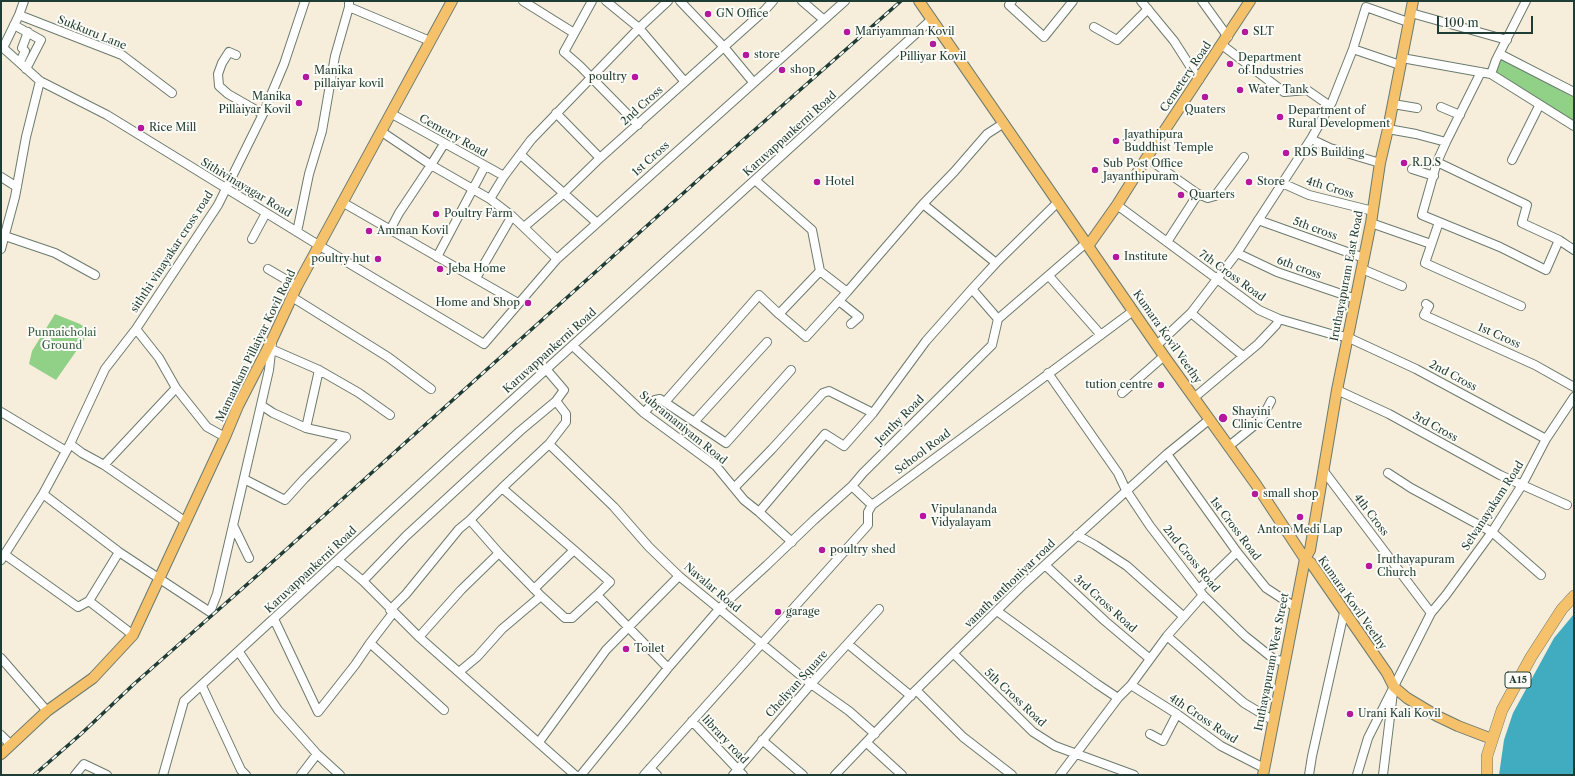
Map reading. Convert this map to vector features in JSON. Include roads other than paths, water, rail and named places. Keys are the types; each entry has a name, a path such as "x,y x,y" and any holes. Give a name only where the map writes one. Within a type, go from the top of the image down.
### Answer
{"highway":[{"name":"A15","path":"1487,775 1487,756 1502,710 1531,657 1562,609 1574,596"}],"main road":[{"name":"Mamankam Pillaiyar Kovil Road","path":"1,754 47,711 93,678 133,635 160,580 225,438 238,406 271,345 292,297 452,1"},
{"name":"Kumara Kovil Veethy","path":"919,1 1164,356 1195,397 1387,673 1391,692"},
{"name":"Cemetery Road","path":"1087,245 1117,205 1250,1"},
{"name":"Iruthayapuram East Road","path":"1306,557 1310,550 1337,390 1356,300 1371,223 1380,163 1413,1"},
{"name":"Iruthayapuram West Street","path":"1263,772 1306,557"},
{"path":"1391,692 1407,698 1437,716 1458,726 1492,739"}],"street":[{"path":"2,47 19,15 24,1"},
{"path":"226,187 263,114 284,64 305,1"},
{"path":"522,1 574,33"},
{"path":"592,1 564,52 580,66 638,125"},
{"path":"606,1 639,28 685,82"},
{"path":"490,199 504,176 531,140 639,28 668,1"},
{"path":"680,1 724,47 753,82"},
{"name":"2nd Cross","path":"524,227 563,194 600,158 764,11 773,1"},
{"path":"802,1 823,19"},
{"name":"1st Cross","path":"484,344 557,259 823,19 845,1"},
{"path":"1012,1 1009,5 1044,37 1073,1"},
{"path":"1141,1 1174,42 1199,80"},
{"path":"1202,1 1225,41 1284,92 1307,90 1330,106"},
{"path":"1491,74 1526,1"},
{"path":"297,232 309,174 322,132 335,56 349,4 430,41"},
{"path":"1157,345 1191,313 1237,253 1311,139 1330,106 1353,49 1366,7 1507,40"},
{"path":"1094,27 1117,40 1148,10"},
{"name":"Sukkuru Lane","path":"19,15 122,55 172,93"},
{"name":"Karuvappankerni Road","path":"163,775 184,702 546,369 932,19"},
{"path":"14,25 41,40 26,68"},
{"path":"20,62 25,52 22,48 28,32"},
{"name":"Sithivinayagar Road","path":"2,47 40,81 107,115 320,246 484,344"},
{"path":"1353,49 1401,61 1491,74 1539,106 1574,126"},
{"path":"236,56 229,52 222,63 218,74 219,86 228,94 263,114"},
{"path":"1500,54 1574,92"},
{"path":"1482,72 1446,142 1438,162 1422,215 1500,248 1546,270 1559,240"},
{"path":"1,249 17,187 26,137 40,81"},
{"path":"1393,104 1416,108"},
{"path":"1512,160 1539,106"},
{"path":"1441,107 1460,115"},
{"path":"556,113 600,158"},
{"name":"Cemetry Road","path":"392,114 504,176"},
{"path":"665,402 759,295 806,337 848,292 923,204 954,172 987,134 1004,123"},
{"path":"1388,129 1416,134 1446,142"},
{"path":"382,132 431,165 490,199 512,216 557,259"},
{"path":"1311,139 1330,148 1380,163"},
{"path":"390,230 399,213 444,144"},
{"path":"521,155 597,223"},
{"path":"1147,158 1198,194 1208,198 1215,196 1244,157"},
{"path":"1438,162 1527,205 1522,223 1559,240 1574,250"},
{"path":"437,257 485,166"},
{"path":"1412,169 1434,176"},
{"path":"1,177 17,187"},
{"path":"755,180 812,230 820,271 848,292"},
{"name":"4th Cross","path":"1282,183 1309,194 1373,211"},
{"name":"siththi vinayakar cross road","path":"3,557 43,494 68,448 105,369 136,329 218,205 226,187"},
{"path":"1167,242 1198,194"},
{"path":"342,202 518,303"},
{"path":"760,512 825,434 844,446 873,413 926,341 996,263 1058,202"},
{"path":"923,204 996,263"},
{"name":"7th Cross Road","path":"1117,205 1259,310 1279,319 1347,337"},
{"path":"252,239 266,212"},
{"path":"476,278 512,216"},
{"name":"5th cross","path":"1258,220 1364,258"},
{"path":"1438,222 1425,263 1521,306"},
{"path":"1371,223 1431,244"},
{"path":"5,236 21,240 55,254 95,274"},
{"path":"972,289 998,319 1087,245"},
{"name":"6th cross","path":"1237,253 1277,272 1356,300"},
{"path":"268,269 298,286"},
{"path":"1362,269 1402,286"},
{"path":"779,314 820,271"},
{"path":"1049,276 1101,335"},
{"path":"292,297 388,357 431,389"},
{"path":"839,301 859,317 851,324"},
{"name":"1st Cross","path":"1426,304 1429,306 1424,314 1535,365 1574,387"},
{"name":"School Road","path":"872,505 1133,311"},
{"path":"1191,313 1243,356"},
{"name":"Jenthy Road","path":"580,775 668,668 720,608 852,486 863,473 992,345 998,319"},
{"path":"1195,397 1258,344 1276,326 1279,319"},
{"path":"136,329 159,358 176,388 207,427 225,438"},
{"name":"2nd Cross","path":"1347,337 1416,369 1546,439"},
{"path":"695,421 767,342"},
{"path":"43,494 119,552 210,612 217,594 262,405 269,370 271,345 359,393 390,415"},
{"name":"Subramaniyam Road","path":"573,346 644,413 716,466 744,500 760,512 792,542"},
{"path":"1122,393 1164,356"},
{"path":"363,581 406,536 520,431 556,401 564,390 546,369"},
{"path":"306,428 318,370"},
{"path":"644,413 655,400 660,399 726,443 792,370"},
{"name":"2nd Cross Road","path":"1048,373 1118,473 1126,490 1159,538 1201,592 1245,636 1275,660 1285,661"},
{"path":"104,465 176,388"},
{"name":"3rd Cross","path":"1337,390 1389,414 1500,475 1567,505"},
{"path":"734,488 772,449 823,392 829,391 873,413"},
{"name":"Selvanayakam Road","path":"1383,775 1391,692 1431,613 1492,532 1522,485 1546,439 1574,397"},
{"path":"274,619 318,712 355,665 392,612 459,529 549,444 566,422 566,414 556,401"},
{"path":"1229,446 1261,420 1271,401"},
{"path":"244,479 285,500 346,436 306,428 273,413 262,405"},
{"path":"1,412 68,448 82,453 104,465 186,522"},
{"name":"vanath anthoniyar road","path":"835,775 914,693 1045,565 1126,490 1210,419"},
{"name":"Navalar Road","path":"549,444 614,507 649,547 679,576 811,684 849,711 874,734"},
{"name":"1st Cross Road","path":"1167,454 1237,552 1266,588 1295,607"},
{"name":"4th Cross","path":"1323,470 1431,613"},
{"path":"1388,473 1411,488 1492,532 1541,575"},
{"path":"644,775 868,525 868,512 872,505 852,486"},
{"path":"470,520 499,553 565,618 572,618 610,582 502,488"},
{"path":"233,525 249,558"},
{"path":"1077,535 1096,545 1127,566 1184,617"},
{"path":"534,589 574,550"},
{"path":"3,557 78,607 89,601 119,552"},
{"path":"1060,775 1118,698 1131,684 1167,636 1184,617 1201,592 1237,552"},
{"path":"419,637 461,590 499,553"},
{"path":"338,560 363,581 392,612 419,637 575,775"},
{"name":"3rd Cross Road","path":"1045,565 1105,621 1150,659"},
{"path":"539,742 606,650 679,576"},
{"path":"597,595 668,668"},
{"path":"459,672 477,657 502,629 541,596"},
{"path":"89,601 116,620 133,635"},
{"name":"Cheliyan Square","path":"738,773 762,740 879,609"},
{"path":"997,611 1118,698"},
{"path":"1309,775 1344,613"},
{"path":"1167,636 1244,703 1274,721"},
{"path":"370,643 444,710"},
{"path":"848,644 914,693 963,737 1012,775"},
{"path":"239,652 278,710 317,754 340,775"},
{"name":"5th Cross Road","path":"954,654 1033,732 1055,746 1134,775"},
{"path":"1,658 47,711"},
{"name":"4th Cross Road","path":"1131,684 1177,714 1221,746 1263,772"},
{"path":"202,686 241,770 246,775"},
{"path":"1357,775 1368,738 1391,692"},
{"path":"1150,734 1163,741 1177,714"},
{"name":"library road","path":"692,721 738,773"},
{"path":"1,735 10,745"},
{"path":"762,740 803,775"},
{"path":"867,742 902,775"},
{"path":"301,775 317,754"},
{"path":"75,775 84,764 107,775"},
{"path":"650,768 657,775"}],"water":[{"path":"1574,614 1574,775 1499,775 1504,740 1513,713 1554,638"}],"railway":[{"path":"34,775 708,171 901,1"}],"place":[{"name":"GN Office","path":"708,14"},
{"name":"Mariyamman Kovil","path":"847,32"},
{"name":"SLT","path":"1245,32"},
{"name":"Pilliyar Kovil","path":"933,44"},
{"name":"store","path":"746,55"},
{"name":"Department of Industries","path":"1230,64"},
{"name":"shop","path":"782,70"},
{"name":"Manika pillaiyar kovil","path":"306,77"},
{"name":"poultry","path":"635,77"},
{"name":"Water Tank","path":"1240,90"},
{"name":"Quaters","path":"1205,97"},
{"name":"Manika Pillaiyar Kovil","path":"299,103"},
{"name":"Department of Rural Development","path":"1280,117"},
{"name":"Rice Mill","path":"141,128"},
{"name":"Jayathipura Buddhist Temple","path":"1116,141"},
{"name":"RDS Building","path":"1286,153"},
{"name":"R.D.S","path":"1404,163"},
{"name":"Sub Post Office Jayanthipuram","path":"1095,170"},
{"name":"Hotel","path":"817,182"},
{"name":"Store","path":"1249,182"},
{"name":"Quarters","path":"1181,195"},
{"name":"Poultry Farm","path":"436,214"},
{"name":"Amman Kovil","path":"369,231"},
{"name":"Institute","path":"1116,257"},
{"name":"poultry hut","path":"378,259"},
{"name":"Jeba Home","path":"440,269"},
{"name":"Home and Shop","path":"528,303"},
{"name":"tution centre","path":"1161,385"},
{"name":"Shayini Clinic Centre","path":"1223,418"},
{"name":"small shop","path":"1255,494"},
{"name":"Vipulananda Vidyalayam","path":"923,516"},
{"name":"Anton Medi Lap","path":"1300,517"},
{"name":"poultry shed","path":"822,550"},
{"name":"Iruthayapuram Church","path":"1369,566"},
{"name":"garage","path":"778,612"},
{"name":"Toilet","path":"626,649"},
{"name":"Urani Kali Kovil","path":"1350,714"}],"park label":[{"name":"Punnaicholai Ground","path":"62,339"}]}
